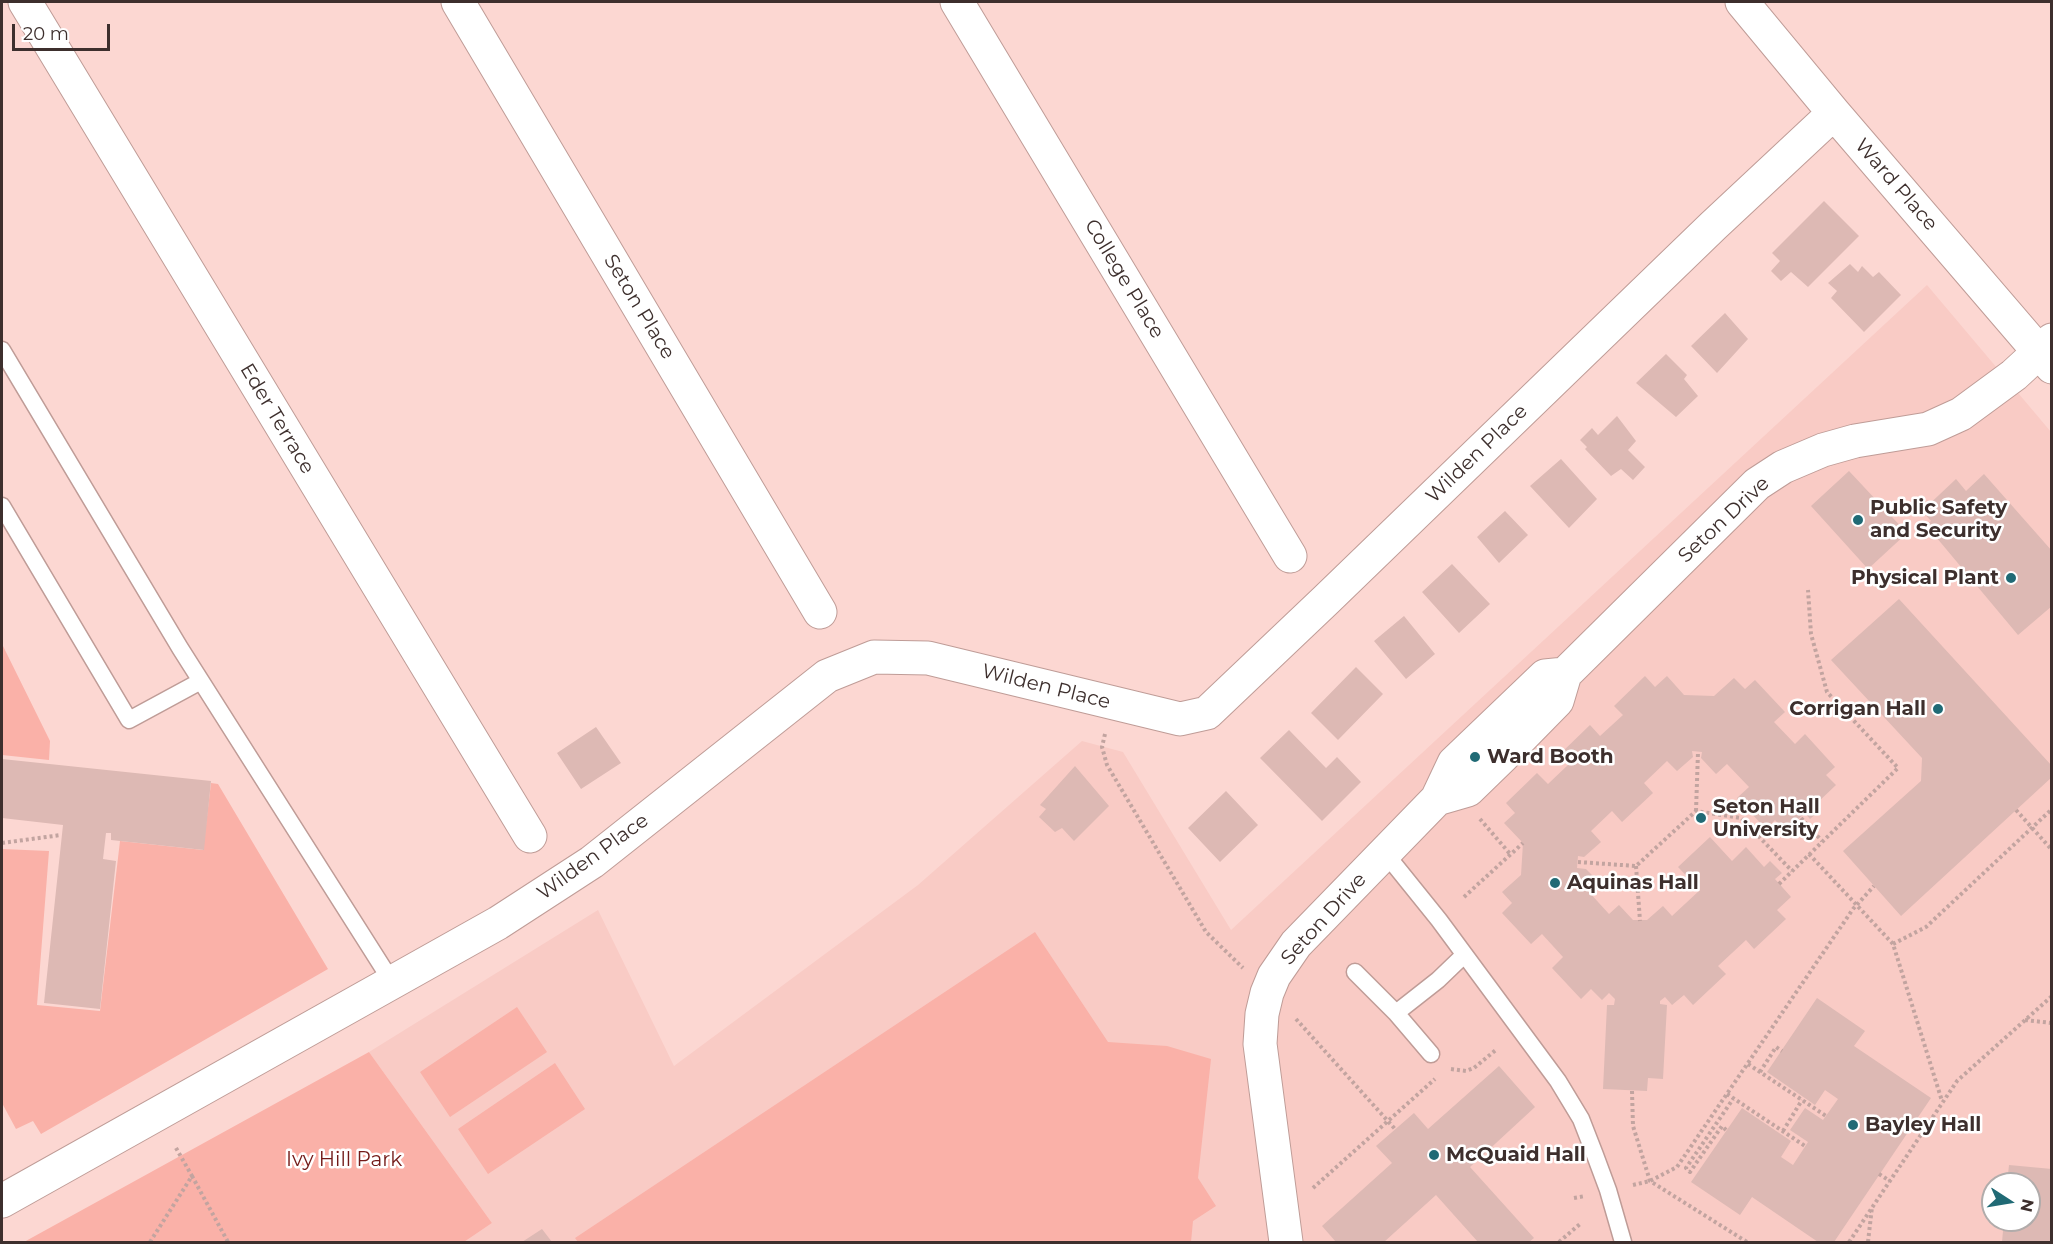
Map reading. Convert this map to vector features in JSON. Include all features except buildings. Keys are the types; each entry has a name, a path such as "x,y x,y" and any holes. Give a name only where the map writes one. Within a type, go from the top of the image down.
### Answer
{"street":[{"name":"Eder Terrace","path":"25,2 530,836"},
{"name":"Seton Place","path":"458,2 820,612"},
{"name":"College Place","path":"957,2 1290,556"},
{"name":"Ward Place","path":"1742,2 1834,113 2047,353"},
{"name":"Wilden Place","path":"2,1201 498,923 592,862 827,676 874,657 928,658 1180,720 1206,713 1343,584 1704,234 1834,113"},
{"name":"Seton Drive","path":"1286,1242 1260,1044 1262,1014 1267,993 1274,976 1296,944 1437,799 1454,763 1461,756 1545,676 1565,674 1757,484 1783,467 1822,450 1856,441 1928,429 1961,414 2047,353"}],"lane":[{"path":"2,350 201,681 392,982"},
{"path":"2,506 129,720 201,681"},
{"path":"1385,853 1464,955 1581,1119 1608,1190 1623,1242"},
{"path":"1396,1013 1438,980 1464,955"},
{"path":"1354,972 1396,1013 1431,1054"}],"path":[{"path":"1779,884 1898,768 1827,692 1811,634 1808,590"},
{"path":"1105,732 1102,747 1107,765 1206,932 1245,971"},
{"path":"1578,862 1636,866 1696,811 1698,752"},
{"path":"1893,944 1926,927 2052,809"},
{"path":"2016,810 2052,850"},
{"path":"1696,811 1741,818 1792,871"},
{"path":"1476,814 1511,855"},
{"path":"1800,818 1822,841"},
{"path":"2,843 62,836"},
{"path":"1464,897 1523,843"},
{"path":"1809,854 1893,944 1942,1102"},
{"path":"1636,866 1640,921"},
{"path":"1574,1198 1650,1181 1677,1167 1857,905 1874,886"},
{"path":"1849,1242 1957,1080 2052,996"},
{"path":"1293,1016 1395,1130"},
{"path":"2025,1020 2052,1023"},
{"path":"1760,1072 1776,1047 1782,1050"},
{"path":"1448,1070 1466,1071 1474,1068 1497,1049"},
{"path":"1748,1064 1826,1116"},
{"path":"1307,1193 1440,1074"},
{"path":"1632,1091 1633,1126 1650,1181 1747,1242"},
{"path":"1727,1094 1805,1146"},
{"path":"1726,1130 1722,1126 1690,1172 1686,1168 1733,1099"},
{"path":"1783,1131 1802,1100"},
{"path":"176,1148 228,1242"},
{"path":"1879,1174 1890,1181"},
{"path":"150,1242 192,1176"},
{"path":"1868,1242 1872,1206"},
{"path":"1559,1242 1580,1224"}],"shaded area":[{"name":"Seton Hall University","path":"1927,285 2051,432 2051,1242 464,1242 492,1223 369,1052 598,910 674,1066 918,885 1082,741 1123,752 1231,930"}],"green space":[{"path":"2,644 50,741 49,760 2,755"},
{"path":"211,783 218,784 328,969 41,1134 33,1121 16,1129 2,1103 2,849 49,851 37,1005 100,1011 120,841 203,850"},
{"path":"1035,932 1108,1042 1167,1046 1211,1059 1198,1178 1216,1206 1193,1221 1191,1242 578,1242 575,1238"},
{"path":"517,1007 547,1052 450,1117 420,1072"},
{"name":"Ivy Hill Park","path":"369,1052 492,1223 464,1242 24,1242"},
{"path":"555,1063 585,1109 488,1174 458,1129"}],"place":[{"name":"Public Safety and Security","path":"1858,520"},
{"name":"Physical Plant","path":"2011,578"},
{"name":"Corrigan Hall","path":"1938,709"},
{"name":"Ward Booth","path":"1475,757"},
{"name":"Seton Hall University","path":"1701,818"},
{"name":"Aquinas Hall","path":"1555,883"},
{"name":"Bayley Hall","path":"1853,1125"},
{"name":"McQuaid Hall","path":"1434,1155"}]}
